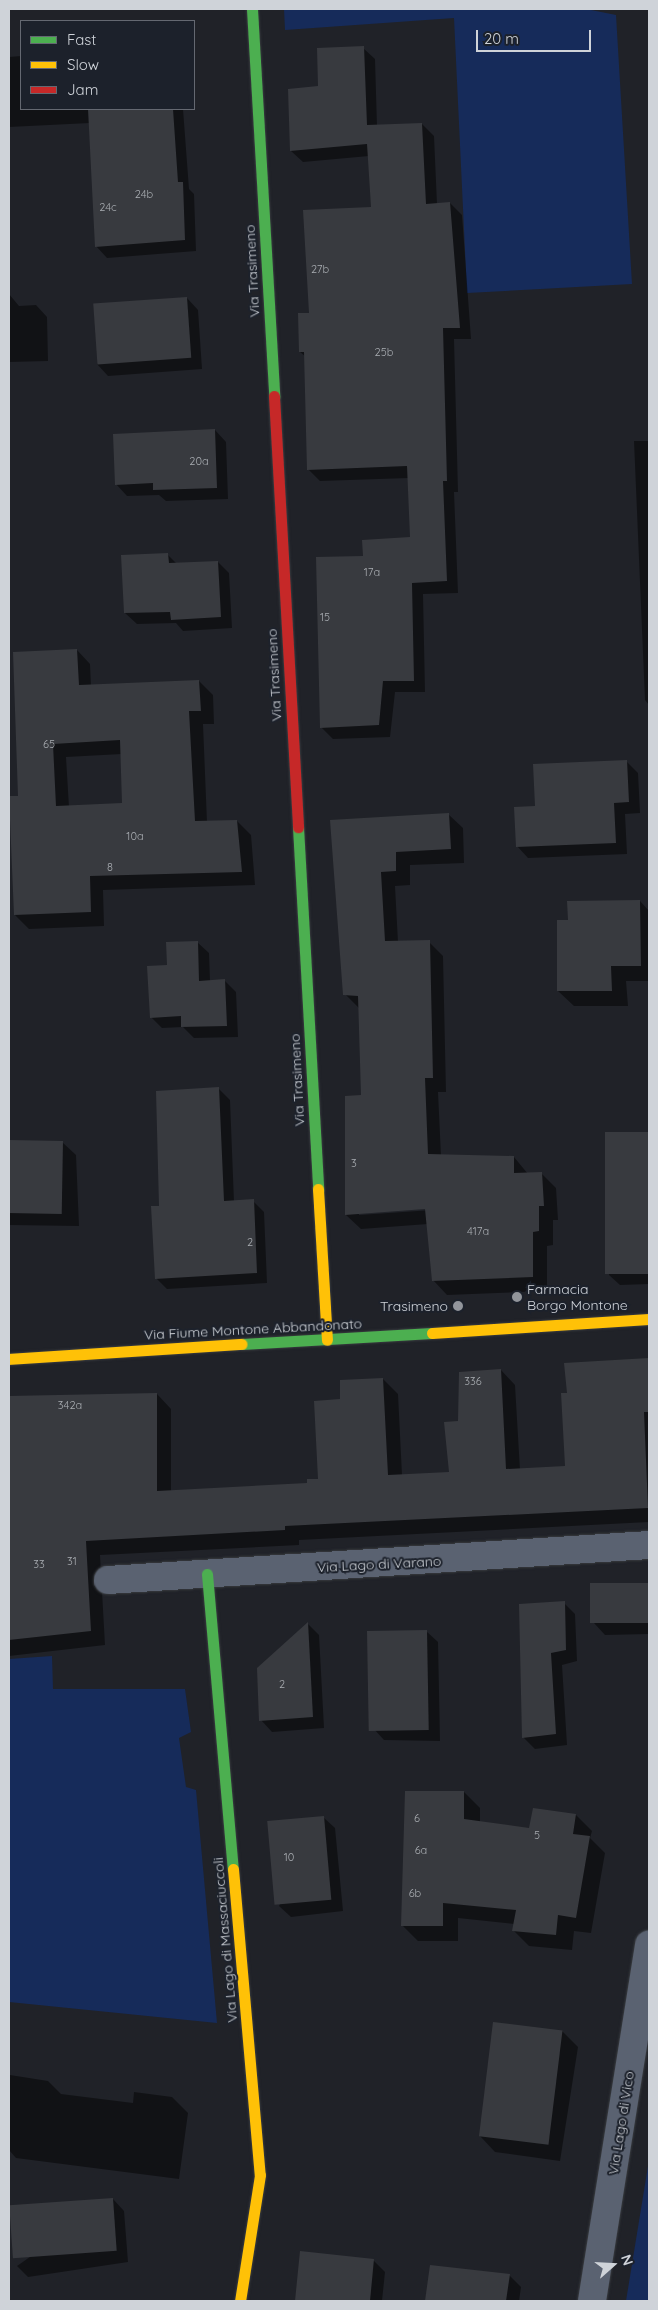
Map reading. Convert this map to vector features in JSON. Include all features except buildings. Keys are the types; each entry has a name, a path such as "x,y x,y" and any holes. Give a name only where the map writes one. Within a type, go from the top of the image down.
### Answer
{"street":[{"name":"Via Trasimeno","path":"252,9 327,1340"},
{"name":"Via Fiume Montone Abbandonato","path":"9,1359 649,1320"},
{"name":"Via Lago di Varano","path":"108,1580 649,1546"},
{"name":"Via Lago di Massaciuccoli","path":"207,1574 260,2175 240,2301"},
{"name":"Via Lago di Vico","path":"592,2301 649,1945"}],"shaded area":[{"path":"284,9 586,9 616,15 632,284 467,293 454,18 285,30"},
{"path":"52,1656 53,1689 185,1689 191,1732 179,1738 186,1787 196,1790 217,2023 9,2002 9,1659"},
{"path":"649,2160 649,2301 626,2301"}],"traffic: fast":[{"path":"252,9 274,396"},
{"path":"298,827 318,1189"},
{"path":"242,1344 432,1333"},
{"path":"207,1574 233,1869"}],"traffic: slow":[{"path":"318,1189 327,1340"},
{"path":"432,1333 649,1319"},
{"path":"9,1359 242,1344"},
{"path":"233,1869 260,2175 240,2301"}],"traffic: jam":[{"path":"274,396 298,827"}],"place":[{"name":"Farmacia Borgo Montone","path":"517,1297"},
{"name":"Trasimeno","path":"458,1306"}]}
